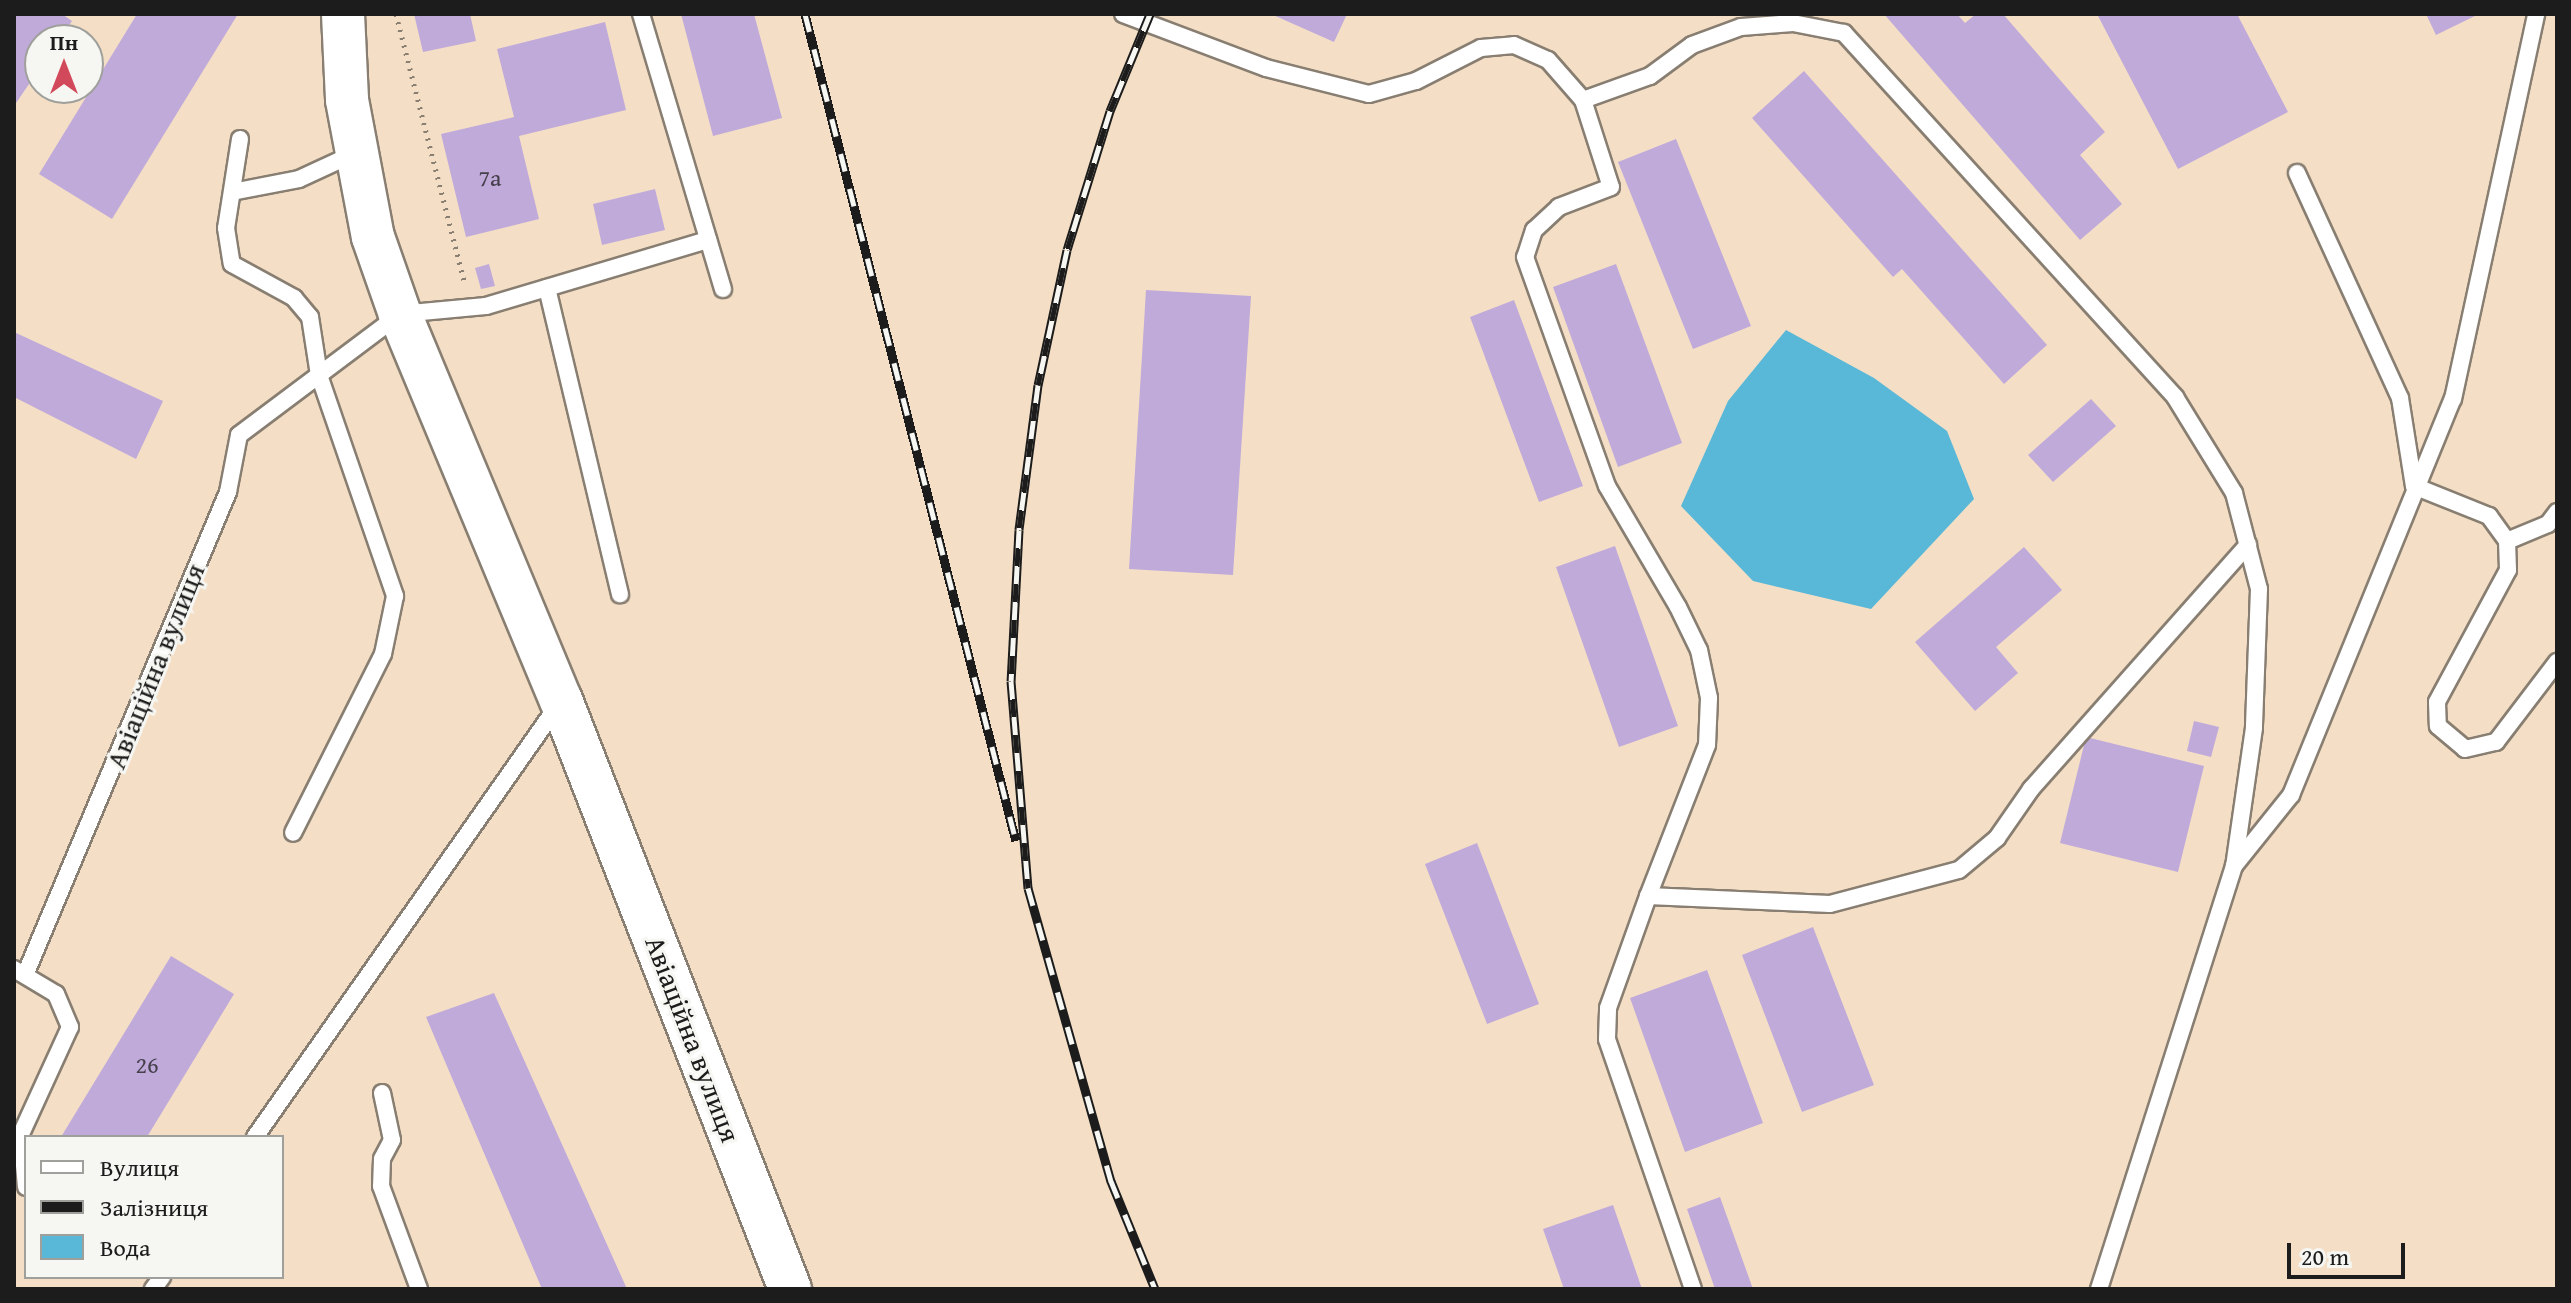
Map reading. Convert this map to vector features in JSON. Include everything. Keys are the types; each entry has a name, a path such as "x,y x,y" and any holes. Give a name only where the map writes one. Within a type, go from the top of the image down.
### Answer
{"street":[{"name":"Авіаційна вулиця","path":"343,14 357,152 373,237 400,314 561,700 790,1289"}],"lane":[{"path":"641,14 723,289"},
{"path":"1123,14 1266,68 1369,94 1416,81 1481,48 1514,45 1548,60 1583,100 1611,187 1559,207 1534,230 1525,257 1607,486 1685,622 1709,698 1707,745 1608,1008 1607,1039 1693,1289"},
{"path":"2234,866 2291,795 2414,486 2453,399 2470,339 2536,14"},
{"path":"1583,100 1650,76 1692,45 1741,27 1793,23 1844,33 2175,397 2234,493 2248,545 2261,641 2234,866 2099,1289"},
{"path":"240,139 232,192 232,264 304,308 319,375 392,572 395,608 383,654 293,833"},
{"path":"232,192 299,179 357,152"},
{"path":"2297,173 2400,398 2414,486"},
{"path":"400,314 470,308 708,240"},
{"path":"547,288 620,594"},
{"name":"Авіаційна вулиця","path":"19,972 228,492 239,435 400,314"},
{"path":"2414,486 2489,516 2507,541 2508,570 2437,702 2438,726 2465,749 2496,742 2557,662"},
{"path":"2507,541 2548,524 2557,512"},
{"path":"1648,896 1830,904 1959,870 1997,838 2248,545"},
{"path":"256,1135 561,700"},
{"path":"19,972 56,994 70,1027 21,1134 24,1166"},
{"path":"382,1093 392,1140 381,1186 419,1289"}],"path":[{"path":"396,14 470,308"}],"water":[{"path":"1786,330 1874,378 1947,431 1974,499 1871,609 1753,581 1681,506 1728,401"}],"building":[{"path":"14,14 62,14 72,21 70,24 24,24 24,91 14,106"},
{"path":"137,14 238,14 112,219 39,174 82,104 104,104 104,68"},
{"path":"414,14 470,14 476,41 423,52"},
{"path":"681,14 754,14 782,118 713,136"},
{"path":"1271,14 1347,14 1334,42"},
{"path":"1884,14 1957,14 1965,23 1976,14 2003,14 2105,132 2080,155 2122,204 2080,240"},
{"path":"2097,14 2237,14 2288,112 2178,169"},
{"path":"2426,14 2479,14 2436,35"},
{"path":"605,22 626,110 519,136 539,219 466,237 441,134 514,117 497,49"},
{"path":"1804,71 2047,345 2004,384 1902,269 1893,277 1752,118"},
{"path":"1676,139 1751,326 1693,349 1618,162"},
{"path":"655,189 665,230 602,245 593,204"},
{"path":"489,264 495,286 481,289 475,268"},
{"path":"1616,264 1682,443 1618,467 1553,287"},
{"path":"1146,290 1251,296 1233,575 1129,569"},
{"path":"1514,300 1583,486 1539,502 1470,317"},
{"path":"14,332 163,401 136,459 14,397"},
{"path":"2091,399 2116,426 2053,482 2028,455"},
{"path":"1615,546 1678,726 1619,747 1556,567"},
{"path":"2024,547 2062,590 1996,647 2018,673 1975,711 1915,642"},
{"path":"2194,721 2219,727 2211,757 2187,751"},
{"path":"2086,737 2204,766 2178,872 2060,843"},
{"path":"1477,843 1539,1004 1487,1024 1425,864"},
{"path":"1813,927 1874,1085 1802,1112 1742,955"},
{"path":"171,956 234,994 148,1135 62,1135"},
{"path":"1707,970 1763,1123 1685,1152 1630,998"},
{"path":"494,993 627,1289 542,1289 426,1017"},
{"path":"1720,1197 1753,1289 1715,1289 1687,1209"},
{"path":"1613,1205 1642,1289 1564,1289 1543,1229"}],"railway":[{"path":"805,14 1016,841"},
{"path":"1150,14 1110,111 1067,250 1038,385 1019,530 1011,681 1028,888 1111,1181 1155,1289"}]}
